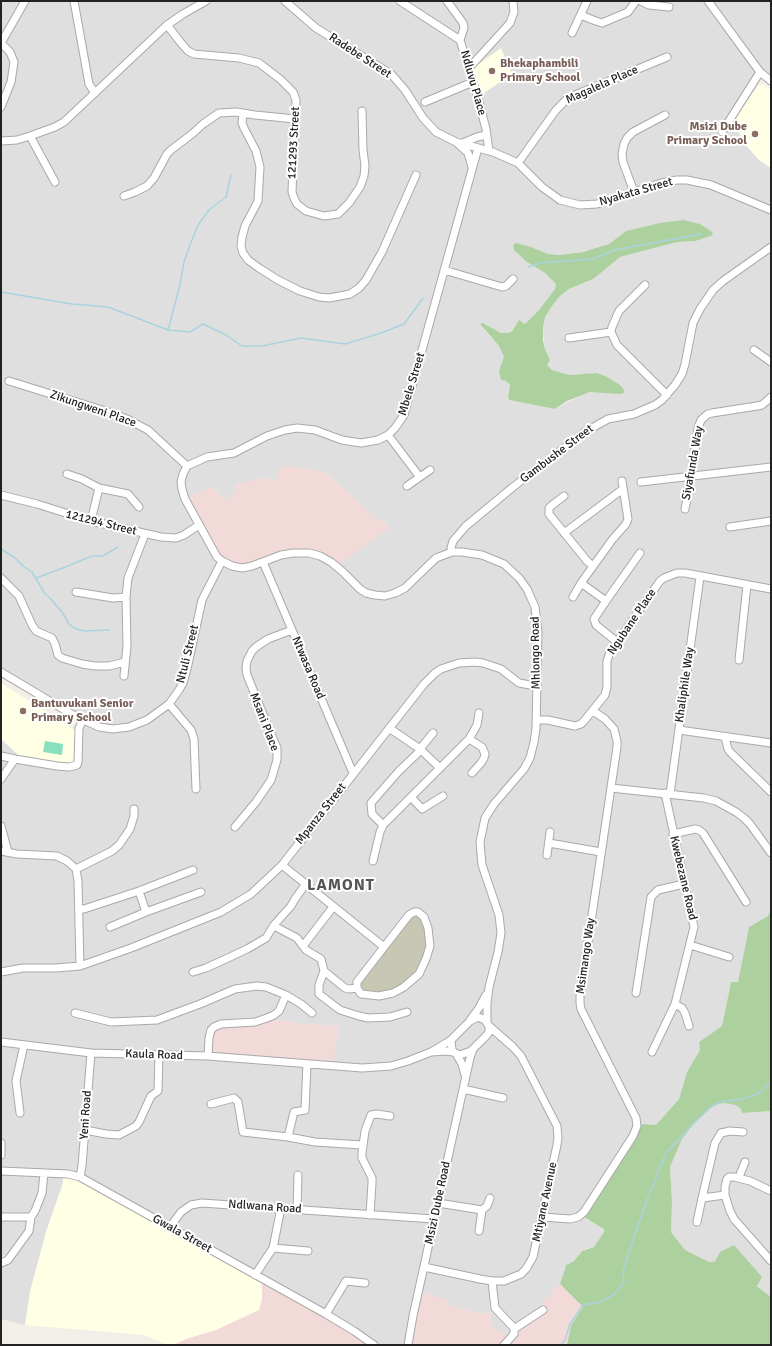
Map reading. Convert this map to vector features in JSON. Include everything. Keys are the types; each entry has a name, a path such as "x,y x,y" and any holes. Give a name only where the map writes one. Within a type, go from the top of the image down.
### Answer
{"street":[{"path":"1,107 11,82 14,67 10,52 1,43 25,1"},
{"path":"74,1 89,84 95,93"},
{"path":"1,142 17,140 30,136 64,122 167,25 206,1"},
{"name":"Radebe Street","path":"285,1 316,28 392,75 405,90 429,125 436,132 459,143 489,150"},
{"name":"Ndluvu Place","path":"400,1 460,40 479,102 489,150"},
{"path":"447,1 463,23 464,28 460,40"},
{"path":"469,68 510,23 514,12 513,1"},
{"path":"572,33 587,1"},
{"path":"581,15 602,23 628,12 636,1"},
{"path":"641,1 649,5 669,7"},
{"path":"708,1 760,72 771,81"},
{"name":"121293 Street","path":"167,25 188,51 194,54 239,58 259,63 280,79 293,92 296,100 292,192 301,208 314,214 324,216 338,214 349,203 360,187 364,176 365,166 362,111"},
{"name":"Magalela Place","path":"518,163 556,110 568,98 667,57"},
{"path":"722,132 760,72"},
{"path":"425,102 473,82"},
{"path":"124,196 147,186 154,178 167,154 213,117 225,112 295,119"},
{"path":"243,113 242,123 256,151 260,167 258,201 243,231 241,246 248,260 278,280 300,291 318,297 329,298 349,294 359,288 366,280 379,258 416,175"},
{"path":"634,192 623,162 622,154 624,144 633,132 666,116"},
{"path":"473,169 468,153 459,143 486,135"},
{"path":"30,136 55,182"},
{"name":"Mbele Street","path":"388,435 398,424 404,414 478,148"},
{"name":"Nyakata Street","path":"489,150 518,163 552,195 560,200 570,203 580,205 597,204 661,183 687,180 711,185 771,210"},
{"name":"Gambushe Street","path":"452,552 451,548 453,541 466,526 513,487 585,432 608,419 634,414 645,410 655,405 667,395 682,374 693,323 700,308 713,290 723,281 771,247"},
{"path":"444,270 502,287 506,286 513,279"},
{"path":"645,284 619,311 614,320 611,332 617,345 667,395"},
{"path":"569,338 611,332"},
{"path":"754,350 771,362"},
{"name":"Zikungweni Place","path":"9,381 130,420 148,430 188,466"},
{"name":"Siyafunda Way","path":"685,509 698,428 701,420 708,414 712,413 762,405 771,397"},
{"path":"222,561 217,557 185,499 182,489 183,474 188,466 207,458 234,453 267,436 297,428 315,430 342,440 361,443 378,440 388,435 420,476"},
{"path":"641,482 771,466"},
{"path":"407,486 430,470"},
{"path":"67,474 99,488 128,494 139,507"},
{"path":"573,597 593,566 626,524 628,519 622,482"},
{"path":"91,521 99,488"},
{"path":"564,533 623,489"},
{"name":"121294 Street","path":"1,495 37,504 91,521 145,534 170,538 176,538 184,535 199,525"},
{"path":"564,496 551,506 549,510 552,517 564,533 587,561 593,566"},
{"path":"730,527 771,521"},
{"path":"124,676 127,646 126,597 128,578 145,534"},
{"name":"Mhlongo Road","path":"222,561 232,566 242,568 252,566 281,555 309,553 320,556 337,566 366,593 385,596 405,588 436,558 452,552 462,552 482,555 504,564 519,578 527,589 535,607 537,620 536,720 534,742 528,764 490,810 485,818 481,836 480,854 482,865 500,914 501,924 500,941 489,987 487,1003 488,1024"},
{"path":"617,642 594,622 596,616 606,601 640,553"},
{"name":"Ntuli Street","path":"1,672 82,720 99,727 113,729 129,727 148,720 169,704 179,690 184,678 202,600 222,561"},
{"name":"Ntwasa Road","path":"263,562 353,773"},
{"name":"Ngubane Place","path":"536,720 548,720 575,726 581,724 593,711 605,695 607,687 608,656 660,581 664,578 677,573 771,590"},
{"name":"Khaliphile Way","path":"667,793 678,730 700,577"},
{"path":"1,578 19,596 36,631 47,635 54,640 58,655 62,658 94,666 109,666 125,662"},
{"path":"581,583 606,601"},
{"path":"739,660 747,585"},
{"path":"76,592 113,598 126,597"},
{"name":"Msani Place","path":"235,827 256,802 271,780 277,760 277,748 247,675 247,662 252,651 256,647 268,639 292,630"},
{"name":"Mpanza Street","path":"1,972 23,968 80,966 131,948 221,912 251,894 282,865 389,728 430,678 441,669 466,662 483,663 501,669 519,683 536,686"},
{"path":"169,704 191,730 194,739 196,789"},
{"name":"Msimango Way","path":"542,1217 570,1219 578,1217 584,1212 633,1136 637,1126 636,1118 581,1009 580,1003 617,747 614,729 605,719 593,711"},
{"path":"373,861 383,825 469,739 477,725 479,713"},
{"path":"1,756 69,767 76,765 78,762 79,728 82,720"},
{"path":"389,728 421,750 440,768"},
{"path":"678,730 771,743"},
{"path":"383,825 372,814 371,803 399,771 421,750 433,733"},
{"path":"725,737 730,752 771,792"},
{"path":"469,739 482,747 485,754 481,763 472,773"},
{"path":"1,779 15,759"},
{"path":"611,788 667,793 716,801 736,812 750,824 771,853"},
{"name":"Kwebezane Road","path":"652,1052 675,1004 693,932 693,923 673,834 667,793"},
{"path":"411,797 422,809 443,796"},
{"path":"76,869 112,851 119,845 130,829 134,816 134,809"},
{"path":"1,826 5,851 57,856 68,861 76,869 80,909 80,966"},
{"path":"673,834 695,829 703,833 746,902"},
{"path":"547,855 550,832"},
{"path":"549,843 601,852"},
{"path":"282,865 384,947"},
{"path":"80,909 139,891 193,870"},
{"path":"636,993 651,897 658,890 684,884"},
{"path":"193,972 206,968 247,949 266,938 274,926 289,910 305,885"},
{"path":"139,891 146,912"},
{"path":"110,927 201,892"},
{"path":"304,946 333,906"},
{"path":"416,911 421,913 428,928 430,946 420,974 404,987 393,993 379,996 361,994 356,988 359,978 409,915 416,911"},
{"path":"274,926 297,938 309,952 321,959 324,971 345,988 356,988"},
{"path":"690,946 729,957"},
{"path":"324,971 320,979 319,994 340,1010 368,1018 390,1017 407,1012"},
{"path":"75,1013 111,1022 157,1020 235,989 248,987 266,987 286,995 312,1013"},
{"name":"Mhlongo Road","path":"451,1040 470,1021 479,1008 489,987"},
{"path":"208,1056 211,1030 214,1027 221,1024 256,1022 274,1015 279,1011 286,995"},
{"path":"675,1004 682,1008 689,1026"},
{"path":"470,1021 478,1017 485,1020 488,1024 489,1032 474,1049"},
{"name":"Mtiyane Avenue","path":"424,1267 492,1281 504,1281 521,1274 526,1269 533,1257 557,1145 557,1126 525,1062 517,1050 488,1024"},
{"path":"484,1039 496,1038 507,1042"},
{"path":"451,1040 451,1048 462,1064 466,1077"},
{"name":"Kaula Road","path":"1,1042 91,1053 208,1056 362,1068 400,1064 431,1052 451,1040"},
{"path":"20,1113 16,1081 24,1045"},
{"name":"Kaula Road","path":"431,1052 448,1051 464,1055 474,1049"},
{"name":"Msizi Dube Road","path":"408,1345 434,1219 470,1058 474,1049"},
{"name":"Yeni Road","path":"80,1177 91,1053"},
{"path":"85,1130 119,1135 136,1126 142,1116 150,1096 158,1091 159,1054"},
{"path":"288,1137 294,1112 305,1110 307,1064"},
{"path":"463,1089 503,1098"},
{"path":"211,1104 234,1098 238,1102 244,1132 321,1142 362,1145"},
{"path":"370,1215 372,1178 362,1158 362,1145 371,1115 377,1114 390,1116"},
{"path":"697,1222 717,1140 721,1133 724,1132 743,1132"},
{"path":"1,1142 1,1155"},
{"path":"739,1177 745,1162"},
{"name":"Gwala Street","path":"1,1171 68,1174 80,1177 326,1314 374,1345"},
{"path":"1,1263 8,1260 29,1231 31,1217 42,1193 44,1173"},
{"path":"296,1210 298,1175"},
{"path":"771,1191 739,1177 730,1176 726,1179 725,1195 730,1211 734,1218 771,1261"},
{"path":"702,1198 725,1195"},
{"path":"479,1231 482,1210 487,1206 490,1198"},
{"name":"Ndlwana Road","path":"170,1227 182,1212 191,1205 197,1203 434,1219"},
{"path":"438,1203 482,1210"},
{"path":"255,1275 273,1248 281,1208"},
{"path":"1,1217 31,1217"},
{"path":"273,1248 308,1251"},
{"path":"326,1314 346,1281 364,1283"},
{"path":"492,1281 495,1308 514,1329 514,1334 504,1345"},
{"path":"514,1329 543,1310"},
{"name":"Msizi Dube Road","path":"403,1345 411,1329"},
{"name":"Gwala Street","path":"354,1331 366,1345"}],"shaded area":[{"path":"1,1 771,1 771,81 760,72 732,122 736,125 744,143 759,160 771,168 771,909 768,916 749,927 738,983 731,982 722,1026 699,1042 700,1050 687,1072 679,1099 580,1216 604,1229 603,1235 594,1247 585,1249 574,1261 569,1263 565,1269 560,1284 553,1290 552,1295 545,1300 542,1311 511,1338 489,1325 492,1312 482,1314 461,1309 447,1305 448,1300 404,1345 374,1345 63,1174 63,1183 46,1232 30,1292 25,1325 1,1319 1,739 24,760 57,765 82,721 1,672","holes":["626,231 695,241 677,242 620,257 593,279 569,289 559,297 552,306 545,317 543,328 545,349 550,360 546,365 552,370 569,375 597,373 605,376 598,392 590,392 582,395 555,409 509,400 510,384 507,381 504,357 499,346 484,330 483,323 501,333 509,333 519,320 525,325 555,289 556,284 545,273 527,262 513,245 516,244 531,247 548,254 559,255 583,252 609,244","325,472 380,522 382,520 389,528 186,499 212,487 225,501 237,489 236,485 263,478 277,480","267,1019 303,1024 338,1026 333,1066"]},
{"name":"Bhekaphambili Primary School","path":"501,48 512,74 481,95 473,68"},
{"name":"Msizi Dube Primary School","path":"763,84 771,90 771,168 759,160 744,143 736,125 731,122 758,86"},
{"path":"286,466 325,472 380,522 383,519 389,528 337,566 331,562 293,553 242,568 222,561 186,499 212,487 225,501 237,489 236,484 263,478 277,480 279,471"},
{"name":"Bantuvukani Senior Primary School","path":"1,683 79,733 76,765 24,760 1,739"},
{"path":"415,911 429,927 427,960 404,988 369,996 356,985"},
{"path":"267,1019 303,1024 338,1026 333,1066 208,1057 214,1027"},
{"path":"725,1103 735,1105 740,1108 742,1113 771,1111 771,1297 757,1285 734,1245 720,1252 715,1261 709,1262 685,1250 671,1232 672,1202 670,1167 682,1139 695,1122 711,1107"},
{"path":"63,1174 68,1174 262,1278 262,1299 259,1310 216,1330 186,1339 173,1345 167,1345 144,1335 25,1325 30,1292 46,1232 63,1183"},
{"path":"262,1278 374,1345 173,1345 262,1299"},
{"path":"560,1284 583,1307 571,1325 567,1345 404,1345 419,1291 448,1300 447,1305 482,1314 492,1312 490,1325 511,1338 514,1331 542,1311 540,1307 545,1300 552,1295 553,1290"}],"green space":[{"path":"683,220 700,224 713,234 695,241 677,242 620,257 593,279 569,289 559,297 545,317 543,341 550,360 547,365 552,370 569,375 597,373 620,385 624,390 624,393 590,392 567,401 555,409 509,400 510,385 506,381 501,380 499,371 504,357 499,346 480,324 483,323 501,333 509,333 519,320 525,324 539,310 555,289 556,284 545,273 527,262 514,250 513,245 516,243 548,254 559,255 583,252 609,244 626,231 660,223"},
{"path":"45,741 63,744 62,755 43,752"},
{"path":"771,909 771,1111 742,1113 740,1108 735,1105 725,1103 711,1107 695,1122 682,1139 670,1167 672,1202 671,1232 685,1250 709,1262 715,1261 720,1252 734,1245 762,1277 757,1286 771,1297 771,1345 567,1345 571,1325 583,1307 560,1284 566,1265 574,1261 582,1251 594,1247 604,1232 604,1229 580,1215 637,1124 656,1125 679,1099 687,1072 700,1050 699,1042 722,1026 731,982 738,982 749,927 768,916"}],"waterway":[{"path":"168,330 180,285 184,262 198,225 209,210 226,197 231,175"},
{"path":"528,267 540,263 593,259 615,250 701,234"},
{"path":"1,292 72,304 108,307 168,330 190,332 203,324 226,335 242,346 262,346 301,338 345,344 404,324 423,298"},
{"path":"36,578 92,556 103,556 118,547"},
{"path":"1,549 14,557 32,572 45,594 62,612 69,624 74,628 84,631 109,630"},
{"path":"561,1345 565,1340 570,1324 583,1305 599,1302 615,1294 624,1282 623,1273 628,1254 666,1153 711,1107 720,1102 742,1099 758,1094 771,1081"}],"place":[{"name":"Bhekaphambili Primary School","path":"492,71"},
{"name":"Msizi Dube Primary School","path":"755,134"},
{"name":"Bantuvukani Senior Primary School","path":"23,711"}],"district":[{"name":"LAMONT","path":"341,886"}]}
